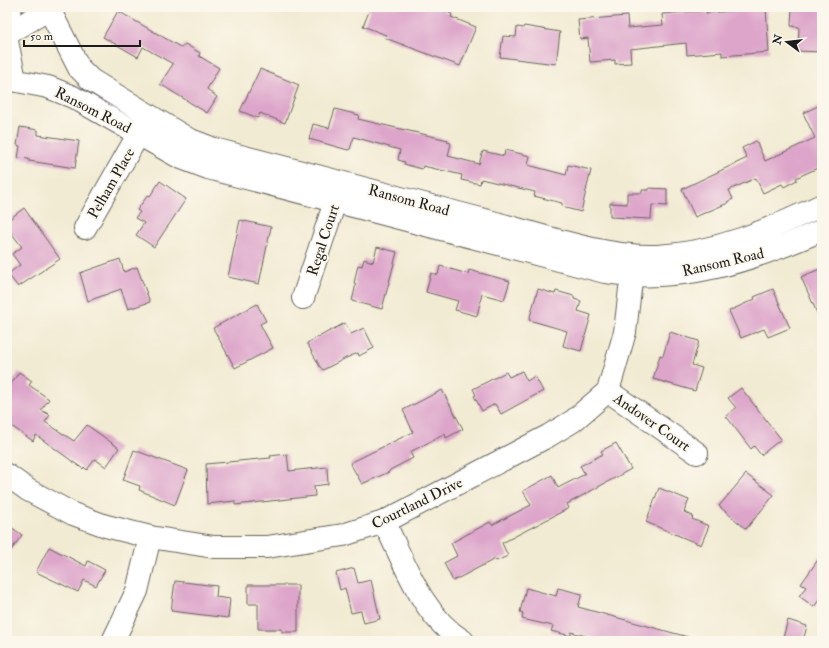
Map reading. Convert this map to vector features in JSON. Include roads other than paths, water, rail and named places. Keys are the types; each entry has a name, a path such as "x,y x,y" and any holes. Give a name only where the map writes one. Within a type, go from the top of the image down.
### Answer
{"street":[{"path":"7,9 11,7"},
{"name":"Ransom Road","path":"7,34 46,11 79,68 179,157 208,168 316,198 339,192 559,261 633,266 658,276 696,271 738,262 778,249 822,230"},
{"path":"7,41 11,80"},
{"name":"Ransom Road","path":"11,80 48,87 144,125"},
{"name":"Pelham Place","path":"85,228 144,125"},
{"name":"Regal Court","path":"303,298 339,192"},
{"name":"Ransom Road","path":"633,266 658,256 695,251 734,242 773,229 822,205"},
{"path":"608,391 625,332 633,266"},
{"name":"Andover Court","path":"608,391 697,453"},
{"name":"Courtland Drive","path":"7,474 28,490 73,514 106,526 150,537 214,547 267,547 343,535 384,522 548,436 573,421 608,391"},
{"path":"384,522 417,588 435,617 455,636 463,641"},
{"path":"113,641 137,591 150,537"}]}
